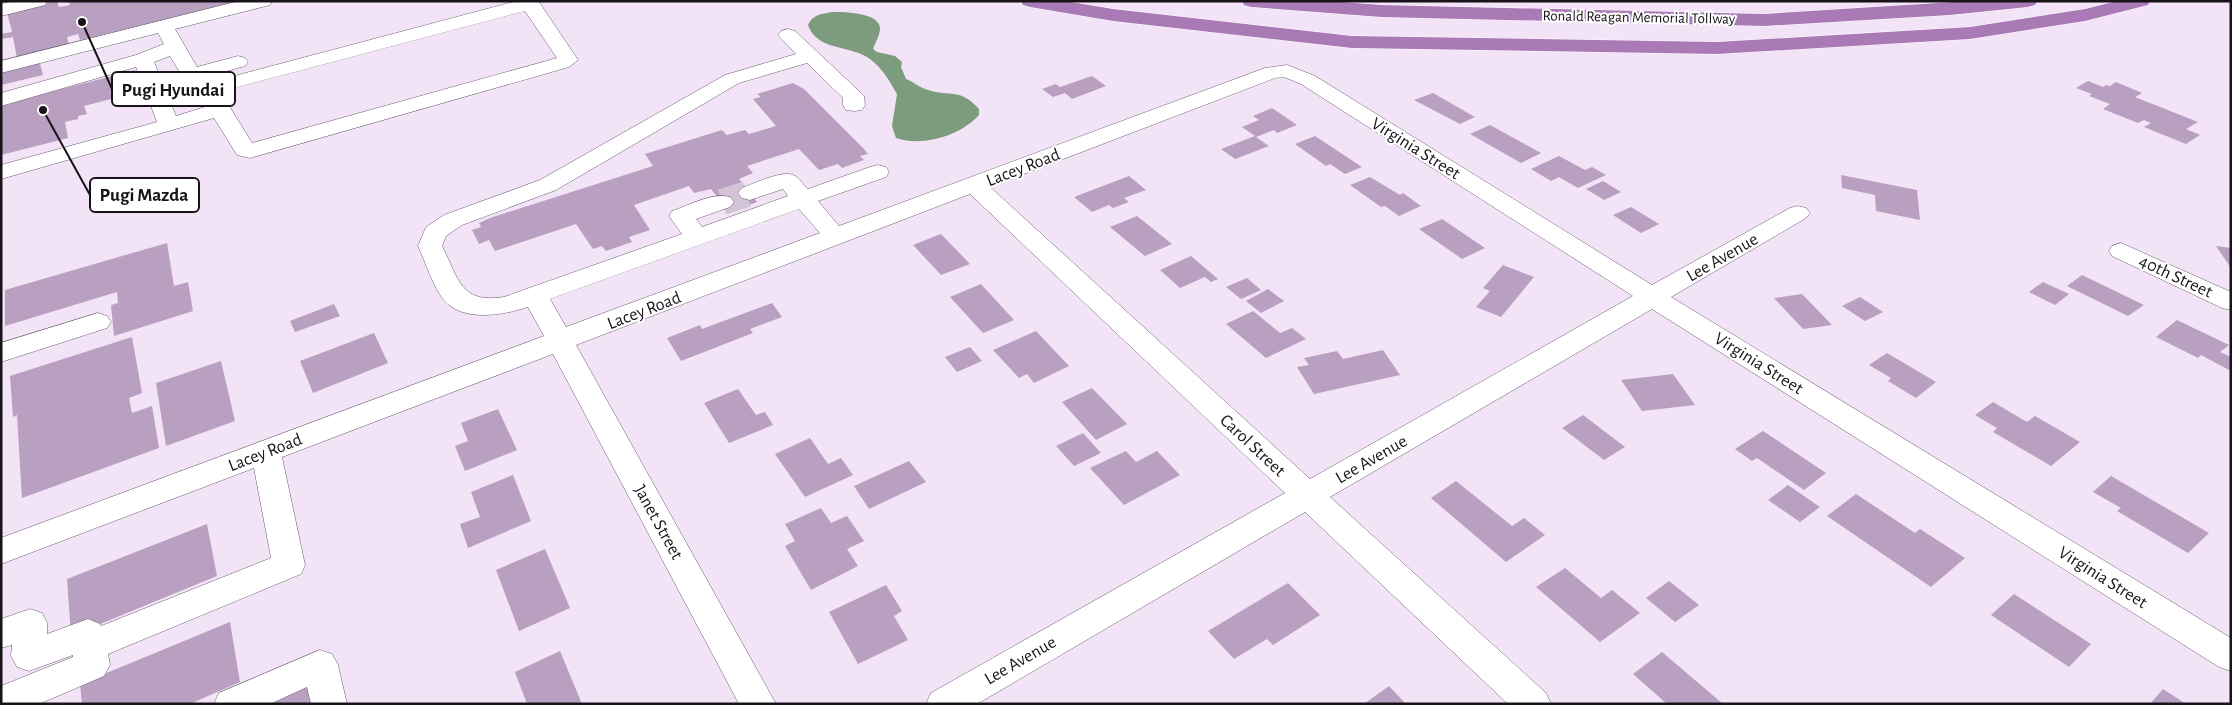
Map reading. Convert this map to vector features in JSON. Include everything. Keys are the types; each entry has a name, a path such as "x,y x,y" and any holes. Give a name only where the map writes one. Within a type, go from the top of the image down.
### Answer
{"highway":[{"path":"1030,1 1113,14 1352,42 1716,48 1970,33 2085,15 2141,1"},
{"name":"Ronald Reagan Memorial Tollway","path":"1251,1 1381,11 1764,20 1950,9 2028,1"}],"street":[{"path":"1,10 38,1"},
{"path":"1,67 263,1"},
{"path":"164,26 190,75 469,1"},
{"path":"532,4 568,60 562,64 250,151 245,150 220,109 212,89 215,87 532,4"},
{"path":"788,35 853,96 854,106"},
{"path":"1,100 143,59 175,47"},
{"path":"810,56 732,79 548,185 453,220 435,232 430,246 454,295 467,304 488,308 502,307 878,172"},
{"path":"143,59 169,125"},
{"name":"Lacey Road","path":"1,551 974,186 1264,75 1287,71"},
{"name":"Virginia Street","path":"1287,71 1308,80 1652,297 2231,656"},
{"path":"1,172 220,109"},
{"path":"750,193 787,180 836,237"},
{"name":"Carol Street","path":"974,186 1533,704"},
{"path":"697,237 681,216 722,202"},
{"name":"Lee Avenue","path":"944,704 1798,213"},
{"name":"40th Street","path":"2121,251 2231,302"},
{"name":"Janet Street","path":"535,295 758,704"},
{"path":"1,353 98,322"},
{"path":"90,646 289,565 266,452"},
{"path":"1,634 30,623 30,656 88,634 92,665 44,695 1,703"},
{"path":"232,704 320,665 329,704"}],"shaded area":[{"path":"832,12 861,14 875,20 879,24 880,30 873,49 877,52 895,56 902,62 901,67 906,79 922,88 967,98 979,109 979,115 962,129 940,138 918,141 896,138 892,126 897,94 882,71 867,57 823,42 812,33 808,25 812,19 821,14"}],"building":[{"path":"57,1 59,7 70,5 69,1 235,2 80,40 78,34 67,37 69,45 17,58 13,37 1,39 1,34 12,32 7,12"},
{"path":"39,60 43,75 1,85 1,70"},
{"path":"135,70 142,91 84,106 87,114 78,116 78,119 65,122 68,138 1,155 1,105"},
{"path":"1092,76 1106,86 1072,99 1065,93 1053,97 1042,89 1056,84 1060,87"},
{"path":"2088,81 2103,87 2106,85 2110,86 2116,82 2142,93 2135,97 2198,122 2186,129 2200,135 2186,144 2144,127 2151,123 2144,120 2138,123 2103,109 2110,104 2089,96 2092,94 2076,88"},
{"path":"793,83 804,89 864,149 868,154 860,156 864,160 842,168 838,164 819,170 799,149 747,166 753,173 739,179 757,202 729,212 711,189 694,193 689,186 634,205 650,230 629,237 632,242 606,251 602,246 593,249 576,224 495,251 489,240 479,244 472,230 481,227 479,223 490,218 653,166 645,154 722,130 727,135 745,130 749,134 776,126 753,99 761,97 757,94"},
{"path":"1433,93 1475,117 1460,124 1414,100"},
{"path":"1272,108 1297,125 1277,133 1274,130 1256,137 1269,146 1235,159 1221,149 1255,136 1242,127 1259,120 1253,116"},
{"path":"1490,125 1541,153 1521,163 1470,134"},
{"path":"1315,136 1362,167 1345,174 1330,164 1326,166 1295,144"},
{"path":"1559,156 1585,170 1592,167 1606,175 1578,188 1559,177 1551,181 1531,169"},
{"path":"1841,175 1917,190 1920,220 1876,211 1875,195 1842,188"},
{"path":"1129,176 1146,190 1124,198 1129,202 1113,208 1109,205 1092,212 1074,197"},
{"path":"1370,177 1400,195 1403,193 1421,206 1399,216 1385,206 1381,207 1350,185"},
{"path":"1603,181 1621,192 1604,200 1586,189"},
{"path":"1631,207 1659,224 1641,233 1613,215"},
{"path":"1137,216 1172,244 1145,256 1110,227"},
{"path":"1442,219 1485,248 1462,259 1419,229"},
{"path":"941,234 970,264 941,275 913,245"},
{"path":"167,243 174,286 188,282 193,311 114,336 111,305 118,303 117,292 5,326 5,290"},
{"path":"2216,246 2231,248 2231,268"},
{"path":"1191,256 1218,279 1211,282 1205,277 1180,288 1160,270"},
{"path":"1503,265 1534,277 1501,317 1476,307 1490,291 1483,288"},
{"path":"2082,275 2144,305 2128,316 2067,286"},
{"path":"1247,278 1261,290 1241,299 1226,287"},
{"path":"2043,282 2069,294 2055,305 2029,292"},
{"path":"981,284 1014,320 983,333 950,297"},
{"path":"1268,289 1284,301 1261,313 1246,301"},
{"path":"1802,294 1832,325 1803,329 1774,298"},
{"path":"1860,297 1883,312 1865,321 1842,306"},
{"path":"772,303 782,317 750,329 753,333 681,361 667,338 700,325 702,329"},
{"path":"334,304 340,316 295,332 290,321"},
{"path":"1253,311 1280,333 1292,328 1306,339 1266,358 1226,324"},
{"path":"2177,320 2229,345 2220,352 2231,357 2231,371 2201,355 2198,358 2156,337"},
{"path":"1036,331 1069,366 1034,383 1027,374 1019,378 993,350"},
{"path":"374,333 388,363 313,393 300,361"},
{"path":"132,337 142,393 129,398 132,413 152,406 159,448 22,498 17,415 13,417 10,376"},
{"path":"970,347 982,361 957,372 945,357"},
{"path":"1383,350 1400,375 1314,394 1297,367 1309,365 1304,358 1337,351 1343,359"},
{"path":"1887,353 1936,382 1916,398 1888,381 1891,378 1869,365"},
{"path":"221,361 235,421 166,446 156,383"},
{"path":"1673,374 1695,405 1642,411 1621,380"},
{"path":"1092,388 1127,424 1096,440 1062,402"},
{"path":"738,389 756,415 765,412 773,425 729,443 704,403"},
{"path":"1993,402 2027,422 2035,416 2080,442 2051,466 1993,432 1997,428 1975,415"},
{"path":"498,409 517,450 465,471 455,446 468,441 461,423"},
{"path":"1583,415 1625,447 1604,460 1562,428"},
{"path":"1763,431 1826,473 1804,490 1757,458 1752,461 1735,449"},
{"path":"1083,433 1101,453 1074,466 1056,446"},
{"path":"810,438 828,464 841,458 853,475 805,497 775,454"},
{"path":"1126,451 1136,462 1157,451 1180,475 1124,505 1090,468"},
{"path":"909,461 926,482 869,509 854,486"},
{"path":"513,475 531,521 468,548 460,524 480,517 471,492"},
{"path":"2111,476 2209,533 2188,553 2117,511 2121,508 2093,492"},
{"path":"1456,481 1512,526 1524,518 1545,535 1506,562 1431,498"},
{"path":"1788,485 1820,507 1800,522 1768,500"},
{"path":"1856,494 1915,533 1920,529 1965,558 1931,587 1827,516"},
{"path":"821,508 831,523 847,516 864,541 847,549 858,566 811,590 785,546 795,541 785,524"},
{"path":"207,524 217,576 71,636 67,579"},
{"path":"545,549 570,608 519,631 496,570"},
{"path":"1565,568 1601,598 1612,590 1640,613 1600,642 1536,587"},
{"path":"1669,581 1699,605 1675,622 1646,598"},
{"path":"1288,583 1320,615 1273,645 1267,639 1234,659 1208,631"},
{"path":"886,585 902,611 894,616 908,640 858,664 829,612"},
{"path":"2014,594 2091,644 2069,667 1991,615"},
{"path":"230,622 240,682 190,704 82,704 80,684"},
{"path":"560,651 582,704 527,704 515,672"},
{"path":"1662,652 1723,704 1667,704 1633,674"},
{"path":"307,686 311,704 267,704"},
{"path":"1389,686 1406,704 1364,704"},
{"path":"2163,689 2186,704 2150,704"}],"tunnel":[{"path":"722,202 750,193"}],"place":[{"name":"Pugi Hyundai","path":"82,22"},
{"name":"Pugi Mazda","path":"43,110"}]}
